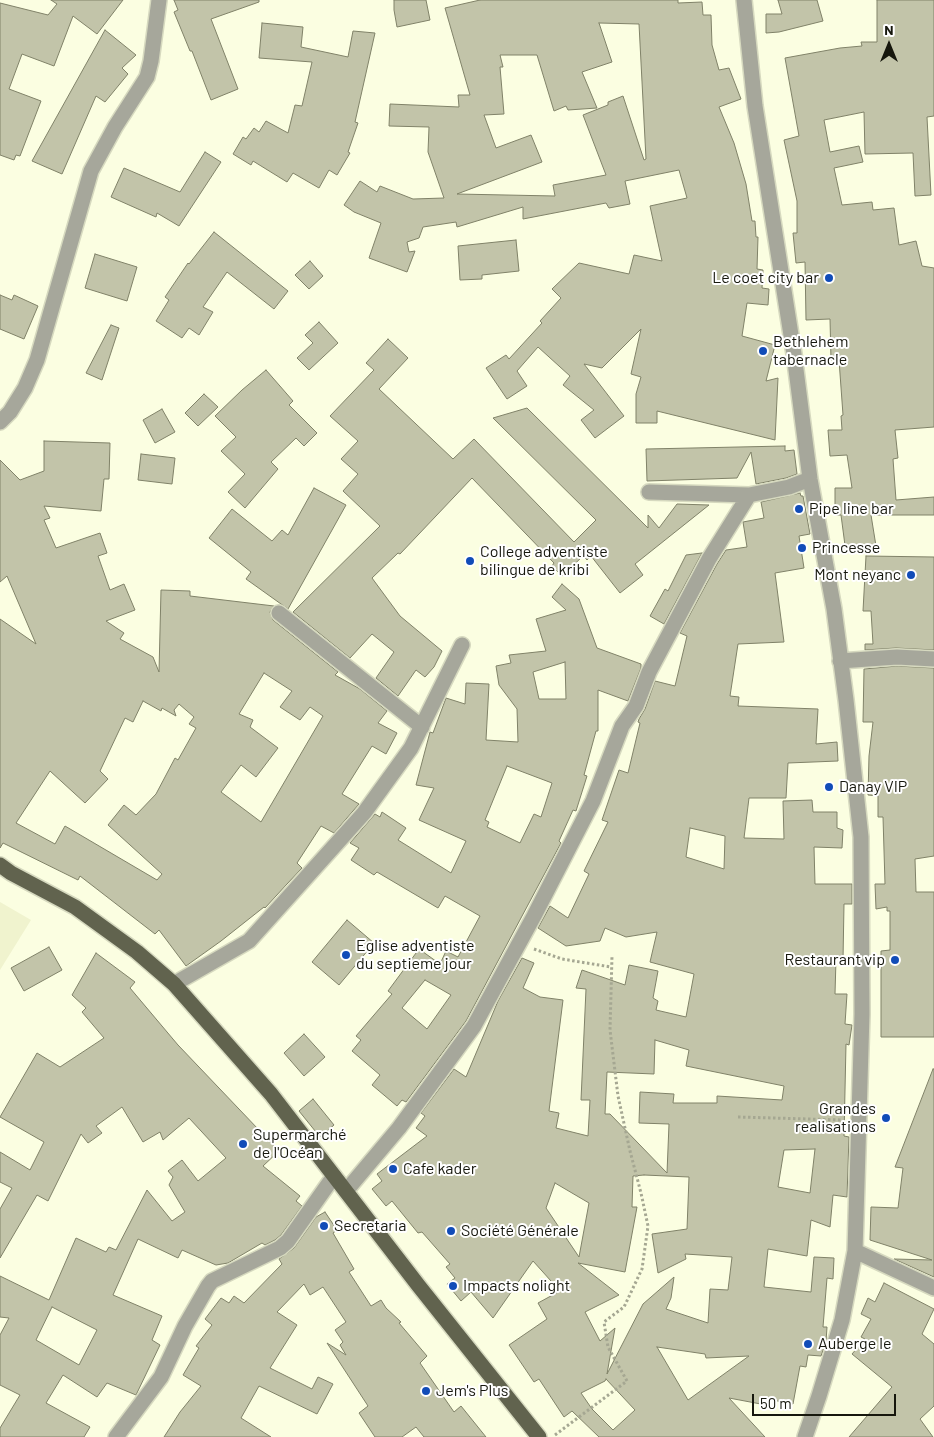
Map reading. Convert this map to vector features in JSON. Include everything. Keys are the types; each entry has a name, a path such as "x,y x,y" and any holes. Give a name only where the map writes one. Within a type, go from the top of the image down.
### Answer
{"main road":[{"path":"0,865 11,873 75,907 137,952 174,984 272,1094 538,1437"}],"street":[{"path":"0,422 10,412 25,388 37,360 91,171 115,127 147,76 151,61 159,0"},
{"path":"744,0 755,106 794,354 810,479 834,610 861,837 862,1014 855,1251 842,1320 820,1396 804,1437"},
{"path":"649,492 749,495 789,487 810,479"},
{"path":"346,1191 399,1128 474,1026 519,944 593,800 622,726 636,706 649,672 710,559 749,495"},
{"path":"278,613 422,727"},
{"path":"174,984 249,941 364,813 411,748 462,645"},
{"path":"840,662 897,657 934,658"},
{"path":"116,1437 162,1377 185,1326 212,1280 280,1248 288,1241 334,1176"},
{"path":"855,1251 934,1288"}],"path":[{"path":"519,944 562,959 611,967"},
{"path":"552,1437 627,1381 608,1347 604,1322 624,1307 642,1269 648,1226 642,1193 630,1151 618,1096 610,1030 612,956"},
{"path":"738,1117 860,1121"}],"shaded area":[{"path":"0,902 31,920 0,970"}],"building":[{"path":"51,0 123,0 97,34 73,16 54,66 22,54 9,89 41,101 20,156 16,155 14,160 0,155 0,3 48,15 57,4"},
{"path":"174,0 259,0 259,2 211,19 238,89 211,100 174,12 178,10"},
{"path":"394,0 426,0 430,20 397,27"},
{"path":"480,0 678,0 678,3 702,2 703,15 711,15 712,45 719,70 729,68 741,99 719,107 734,143 746,184 752,221 755,221 756,237 758,237 757,269 763,270 762,288 769,289 768,305 747,303 742,336 775,345 766,381 778,378 775,440 657,411 657,423 636,423 636,394 641,377 631,374 641,329 602,368 584,364 624,416 595,438 581,420 594,410 563,385 570,376 538,347 517,371 527,386 507,399 486,368 506,355 509,359 542,323 540,321 561,298 552,289 579,263 629,274 634,255 662,261 650,206 687,198 679,170 625,181 630,204 609,208 606,203 523,219 523,207 457,227 456,222 423,227 419,238 407,242 409,252 415,251 407,272 369,258 381,223 354,212 344,205 360,181 377,192 380,186 413,199 444,198 428,152 429,127 389,126 390,104 459,107 458,95 470,95 445,8","holes":["599,23 639,24 646,159 644,160 623,96 608,102 608,105 583,115 606,175 553,185 555,196 457,194 542,162 531,135 496,148 484,115 504,114 500,67 503,67 500,55 537,55 554,111 566,106 568,110 597,108 582,72 612,62"]},
{"path":"778,0 817,0 823,21 779,32 766,33 766,14 782,14"},
{"path":"877,0 934,0 934,116 927,117 931,195 915,196 913,153 865,154 864,112 824,120 830,152 859,146 863,162 834,168 842,205 872,202 873,210 894,208 899,245 916,241 922,266 934,268 934,427 895,430 898,458 893,459 896,500 934,497 934,515 871,515 876,546 846,553 841,515 835,515 835,488 852,488 847,455 830,456 828,430 842,430 841,416 843,415 839,360 831,360 830,319 806,320 805,262 796,263 793,233 797,233 797,201 784,140 799,136 785,58 862,46 861,42 877,42"},
{"path":"262,23 303,27 301,47 348,57 353,31 375,33 355,122 358,123 348,152 350,153 337,175 329,170 319,188 293,173 287,182 253,161 251,165 233,154 243,137 246,139 254,128 259,132 266,121 288,133 295,105 302,106 312,62 259,58"},
{"path":"105,30 136,55 122,68 128,74 105,102 96,96 62,174 32,161"},
{"path":"205,152 221,162 179,226 157,213 156,217 111,197 124,168 180,192"},
{"path":"214,232 288,291 274,309 227,272 203,307 213,312 199,335 189,328 182,338 156,321 169,300 165,297 188,263"},
{"path":"516,240 519,271 482,275 482,279 460,280 458,246"},
{"path":"95,254 137,267 127,301 85,288"},
{"path":"310,261 323,276 309,289 295,275"},
{"path":"0,295 12,300 14,295 38,306 24,339 0,329"},
{"path":"319,322 338,343 309,370 297,358 313,343 305,335"},
{"path":"111,325 119,328 102,380 86,373"},
{"path":"388,339 408,358 379,389 453,459 474,439 574,542 596,520 493,418 527,408 648,528 648,515 659,528 677,504 709,505 635,564 643,575 620,593 591,556 587,560 583,556 562,576 552,566 554,563 472,478 400,554 398,553 372,578 400,616 442,651 434,667 425,677 416,670 398,696 376,678 394,652 372,634 350,658 293,612 380,526 343,491 358,474 341,459 358,441 330,416 374,370 366,363"},
{"path":"266,370 293,401 289,405 317,433 304,446 296,438 271,462 278,469 245,508 228,492 245,474 221,451 236,437 215,416"},
{"path":"204,394 218,407 198,426 185,413"},
{"path":"162,409 175,432 155,443 143,420"},
{"path":"44,441 110,443 109,479 104,479 101,511 44,506 50,518 44,520 56,548 100,533 107,553 98,556 110,590 124,584 135,610 106,621 124,633 120,639 153,657 159,672 161,590 190,591 190,596 274,606 270,612 273,620 338,672 335,675 360,689 387,711 378,723 397,733 386,754 372,746 342,794 359,804 334,833 321,826 297,863 302,868 265,908 186,966 159,930 155,934 80,876 78,880 3,843 0,848 0,619 36,644 7,576 0,582 0,460 20,480 44,471","holes":["264,673 292,691 280,707 300,720 310,707 323,716 261,822 221,792 241,765 256,777 278,748 250,727 253,720 239,714","143,701 161,711 162,708 176,716 174,710 179,704 194,717 189,724 196,728 178,760 175,758 156,794 136,815 124,805 108,825 162,874 157,880 65,826 55,844 16,823 50,771 85,803 108,779 100,771 125,718 133,722"]},
{"path":"785,446 785,451 794,450 797,474 786,478 756,484 751,452 737,478 647,481 646,449"},
{"path":"141,454 175,458 172,484 138,480"},
{"path":"314,488 346,505 288,609 246,579 251,572 209,538 232,509 272,541 282,530 288,535"},
{"path":"800,493 803,496 810,534 799,536 804,568 775,573 784,642 738,644 730,696 739,697 738,706 818,709 816,744 837,742 838,761 788,763 786,798 749,798 744,838 784,839 783,801 812,800 813,812 837,812 837,828 843,830 842,848 814,847 815,884 852,884 852,904 844,904 843,960 836,959 835,994 847,994 845,1024 852,1025 849,1045 846,1044 844,1136 849,1137 847,1197 833,1195 830,1227 811,1220 807,1256 768,1249 764,1287 811,1292 814,1257 834,1258 833,1279 827,1278 823,1327 827,1327 826,1342 821,1356 808,1355 806,1367 800,1366 793,1404 767,1399 766,1405 729,1398 765,1437 599,1437 572,1411 564,1417 539,1379 534,1382 509,1345 547,1319 538,1303 560,1291 533,1261 493,1318 471,1292 461,1301 447,1284 455,1278 446,1267 450,1264 422,1232 418,1233 392,1201 386,1206 372,1189 382,1181 377,1174 427,1136 416,1128 425,1116 421,1113 454,1069 466,1077 498,1001 522,958 534,963 523,988 540,997 563,1000 549,1111 559,1113 556,1128 588,1136 590,1100 581,1100 586,989 576,988 582,970 625,985 629,965 658,971 653,998 658,1001 656,1010 686,1017 694,974 650,962 657,932 626,937 605,928 600,941 566,946 538,928 550,906 568,918 589,874 584,871 608,822 602,820 619,770 628,773 640,723 638,722 655,681 675,686 687,636 680,633 726,550 747,547 743,522 764,518 761,502","holes":["690,828 725,836 724,869 686,857","655,1040 689,1050 686,1066 784,1086 782,1100 717,1096 717,1103 673,1103 674,1094 640,1092 639,1123 669,1124 667,1173 610,1114 605,1114 607,1072 654,1074","815,1149 810,1193 778,1187 784,1150","633,1176 689,1177 687,1229 652,1234 658,1273 686,1259 685,1254 732,1257 728,1290 710,1289 708,1323 666,1309 671,1298 674,1277 643,1304 607,1374 615,1328 600,1341 585,1312 619,1295 578,1263 625,1272 637,1207 632,1207","555,1183 589,1203 579,1257 546,1208","657,1347 705,1354 706,1358 749,1356 688,1400","606,1379 635,1410 613,1430 592,1409 581,1393"]},
{"path":"702,553 664,624 650,616 665,589 668,591 686,555"},
{"path":"866,556 934,557 934,650 896,648 865,650 865,644 873,644 871,611 863,611"},
{"path":"562,584 579,599 597,648 641,664 641,668 628,701 598,690 598,731 596,731 584,775 587,776 576,811 573,810 559,841 561,843 466,1021 406,1102 402,1100 397,1106 372,1085 380,1075 352,1051 361,1040 356,1036 392,994 388,991 419,949 440,964 446,951 458,957 480,916 445,896 438,908 377,872 374,875 351,860 359,848 350,843 375,814 380,817 382,812 406,828 398,840 451,873 466,841 419,820 434,788 416,785 430,732 433,733 446,698 465,704 466,683 489,684 486,740 518,742 517,709 499,685 496,666 511,663 509,655 546,651 536,619 566,610 552,597","holes":["565,662 566,699 539,699 533,672","507,766 552,783 541,817 534,814 520,843 487,827 489,822 485,820","425,980 451,995 427,1029 402,1008"]},
{"path":"897,666 934,668 934,856 915,859 916,892 934,892 934,1037 881,1037 881,951 890,950 890,911 887,911 887,907 876,909 875,884 885,884 883,817 878,817 878,796 868,795 869,756 873,722 863,722 864,669"},
{"path":"347,920 374,943 339,985 312,962"},
{"path":"49,947 62,970 24,991 11,968"},
{"path":"96,953 135,982 130,988 178,1045 279,1151 263,1166 300,1196 296,1201 302,1206 281,1235 275,1240 265,1245 262,1243 228,1263 216,1265 182,1250 178,1258 138,1239 113,1295 162,1316 152,1340 160,1345 136,1395 107,1383 97,1397 63,1375 46,1403 90,1427 84,1437 0,1437 0,1428 20,1395 0,1385 0,1335 9,1318 0,1317 0,1276 49,1300 76,1238 106,1252 109,1247 116,1250 147,1190 172,1221 185,1212 169,1185 173,1177 168,1171 182,1160 198,1181 226,1158 189,1118 163,1140 160,1132 143,1142 122,1107 96,1126 102,1133 88,1143 81,1134 48,1201 37,1195 0,1258 0,1209 12,1188 0,1182 0,1152 30,1170 44,1142 0,1117 37,1053 60,1067 104,1038 82,1012 86,1008 72,995","holes":["52,1307 97,1330 79,1365 36,1340"]},
{"path":"304,1034 325,1057 304,1076 284,1053"},
{"path":"933,1069 934,1277 894,1259 932,1260 870,1240 871,1207 898,1208 903,1168 895,1167"},
{"path":"313,1099 334,1125 320,1137 299,1111"},
{"path":"325,1212 337,1230 333,1233 354,1269 349,1272 371,1306 381,1300 386,1308 401,1322 399,1323 427,1356 420,1363 454,1412 461,1406 486,1437 424,1437 416,1427 402,1437 375,1437 359,1413 368,1406 327,1343 346,1355 340,1345 343,1342 335,1330 346,1322 323,1287 310,1295 304,1284 277,1312 297,1325 270,1368 312,1389 318,1377 333,1384 317,1414 259,1386 241,1418 271,1437 164,1437 180,1412 201,1386 183,1375 199,1348 196,1346 212,1325 205,1319 221,1298 229,1303 234,1296 244,1303 282,1264 279,1259 294,1248 316,1217"},
{"path":"884,1283 934,1309 922,1334 934,1344 934,1406 920,1419 933,1437 849,1437 892,1387 852,1354 865,1339 861,1337 871,1319 861,1314 868,1298 875,1302"}],"place":[{"name":"Le coet city bar","path":"829,278"},
{"name":"Bethlehem tabernacle","path":"763,351"},
{"name":"Pipe line bar","path":"799,509"},
{"name":"Princesse","path":"802,548"},
{"name":"College adventiste bilingue de kribi","path":"470,561"},
{"name":"Mont neyanc","path":"911,575"},
{"name":"Danay VIP","path":"829,787"},
{"name":"Eglise adventiste du septieme jour","path":"346,955"},
{"name":"Restaurant vip","path":"895,960"},
{"name":"Grandes realisations","path":"886,1118"},
{"name":"Supermarché de l'Océan","path":"243,1144"},
{"name":"Cafe kader","path":"393,1169"},
{"name":"Secretaria","path":"324,1226"},
{"name":"Société Générale","path":"451,1231"},
{"name":"Impacts nolight","path":"453,1286"},
{"name":"Auberge le","path":"808,1344"},
{"name":"Jem's Plus","path":"426,1391"}]}
